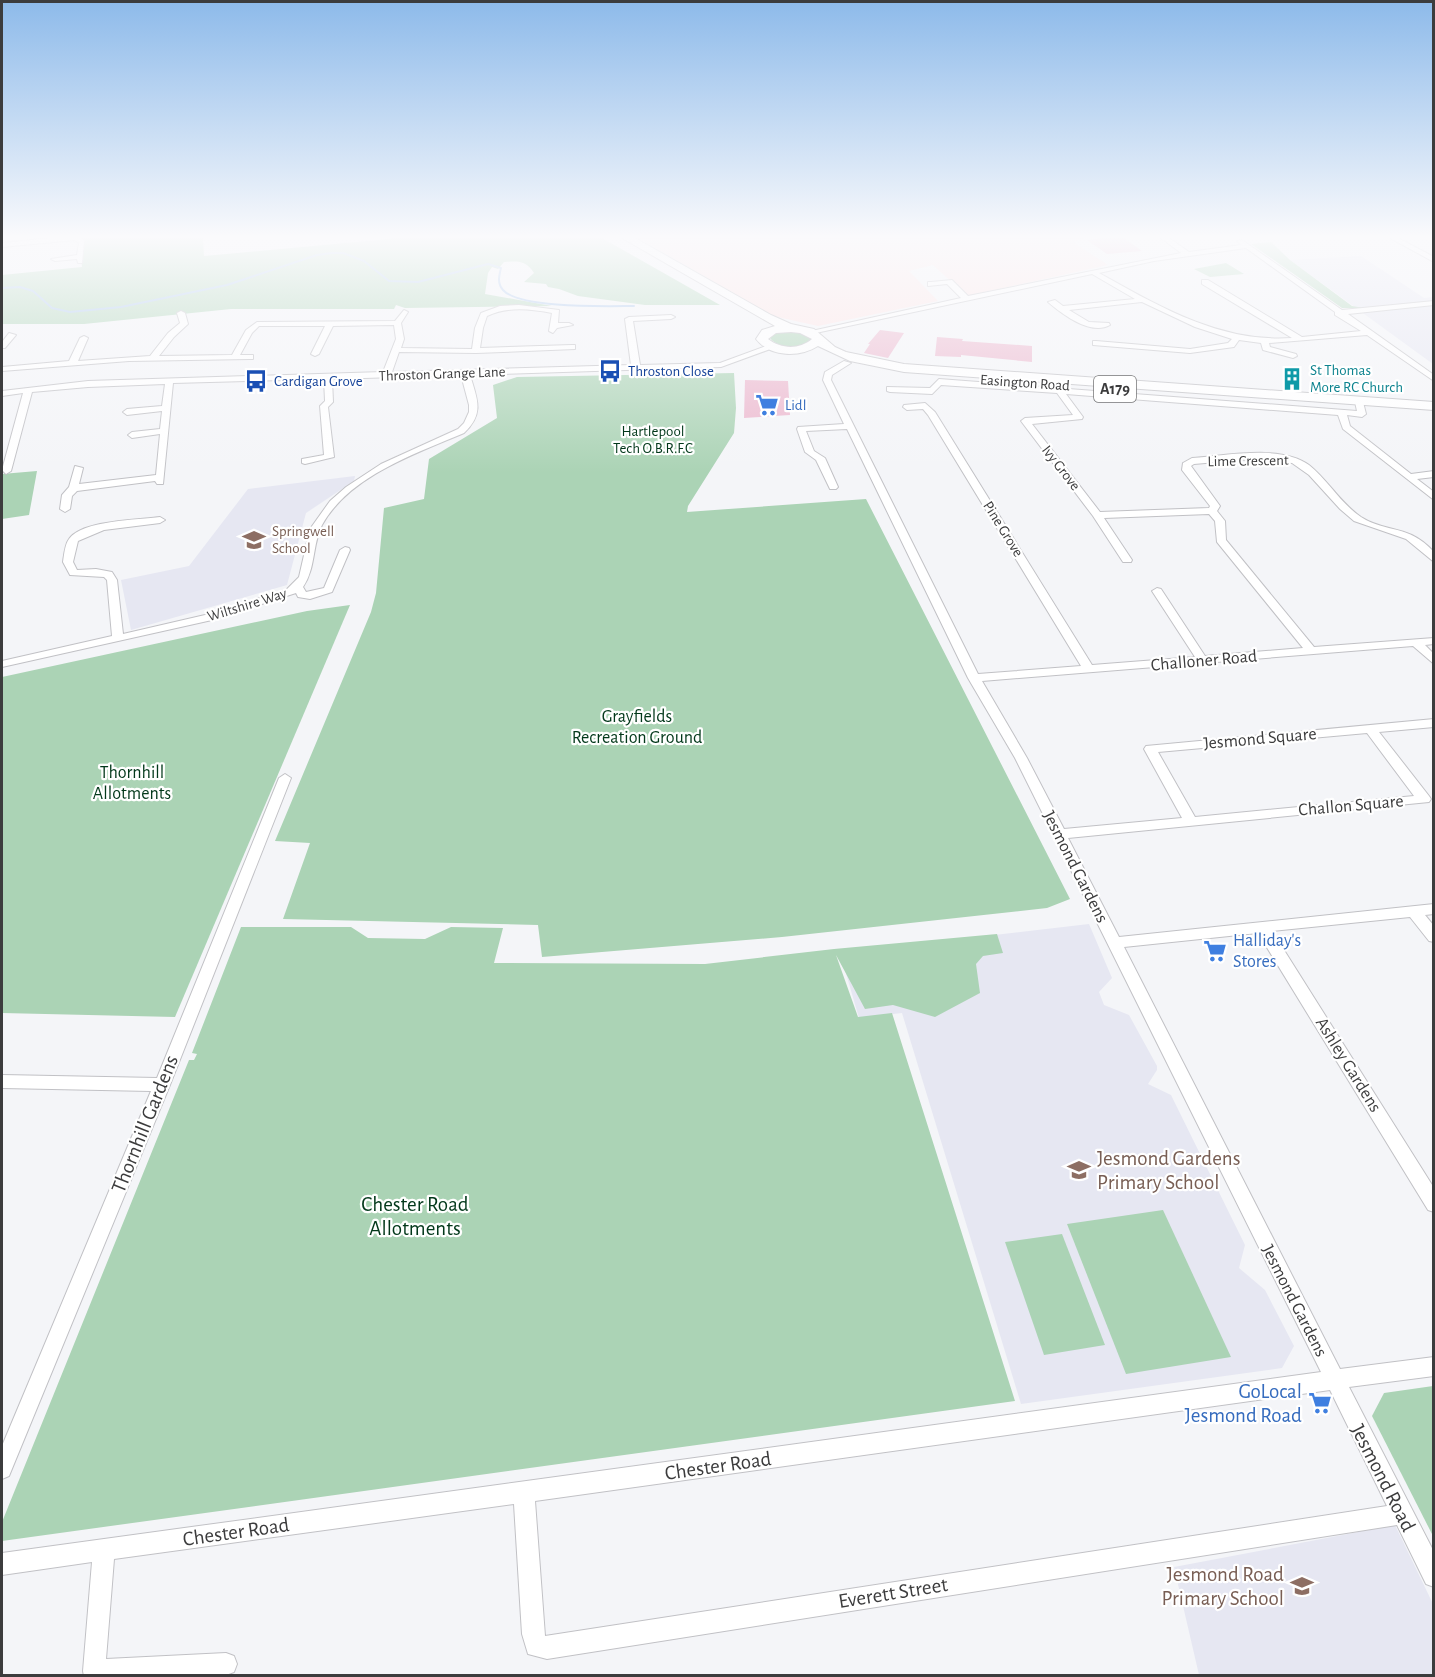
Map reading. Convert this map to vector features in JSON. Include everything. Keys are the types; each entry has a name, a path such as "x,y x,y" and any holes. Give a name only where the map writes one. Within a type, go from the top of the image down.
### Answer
{"highway":[{"path":"747,316 758,323 766,333 763,336 764,342 772,347"},
{"name":"Easington Road","path":"763,316 814,337 829,350 880,364 946,376"},
{"name":"Easington Road","path":"766,333 789,328"},
{"path":"799,350 814,345 814,337"},
{"name":"Easington Road","path":"772,347 799,350 886,371 1360,404 1434,406"},
{"name":"Easington Road","path":"1360,404 1434,414"}],"street":[{"path":"152,359 171,335 184,324 182,316"},
{"path":"386,376 400,339 397,323 401,316"},
{"path":"476,351 479,328 484,316"},
{"path":"555,316 554,329 569,325"},
{"path":"629,316 636,368"},
{"path":"635,316 673,318"},
{"path":"814,337 897,316"},
{"path":"1075,316 1087,324 1106,325"},
{"path":"1177,316 1237,338 1264,341 1365,333"},
{"path":"1262,316 1300,339"},
{"path":"1342,316 1434,379"},
{"path":"235,357 249,332 259,321 330,324 397,323"},
{"path":"304,355 318,355 330,324"},
{"path":"3,343 12,335"},
{"path":"72,364 84,338"},
{"path":"1096,344 1190,351 1231,345 1237,338"},
{"path":"1264,341 1266,348 1293,356"},
{"path":"396,350 476,351 567,346"},
{"name":"Throston Grange Lane","path":"2,393 88,384 721,366 772,347"},
{"path":"2,369 152,359 250,357"},
{"name":"Jesmond Gardens","path":"847,363 828,374 827,380 974,678 1021,758 1334,1380"},
{"name":"Wiltshire Way","path":"2,664 208,618 290,592 298,587 306,578 310,549 319,520 341,496 381,469 461,431 471,422 475,410 465,373"},
{"name":"Easington Road","path":"890,388 932,391 946,376 1062,390 1362,414 1360,404"},
{"path":"305,461 329,457 324,406 329,402 328,377"},
{"path":"74,488 160,479 169,381"},
{"path":"6,471 28,390"},
{"name":"Ivy Grove","path":"1062,390 1062,394 1084,417 1027,421 1097,515 1127,560"},
{"name":"Pine Grove","path":"907,407 926,406 932,414 1089,669"},
{"path":"127,412 166,408"},
{"path":"1341,412 1346,427 1412,477 1434,497"},
{"path":"833,487 820,458 810,452 801,429 851,426"},
{"path":"132,435 164,431"},
{"name":"Lime Crescent","path":"1312,652 1221,540 1220,521 1212,511 1215,506 1187,470 1186,465 1192,461 1286,457 1304,465 1340,505 1359,520 1412,538 1434,559"},
{"path":"65,509 67,495 74,488 78,468"},
{"path":"1412,477 1434,474"},
{"path":"1097,515 1212,511"},
{"path":"117,639 112,580 108,574 74,573 68,562 73,540 87,531 99,528 160,520"},
{"path":"298,587 302,595 310,596 328,590 345,550"},
{"path":"1157,591 1203,661"},
{"name":"Challoner Road","path":"974,678 1434,641"},
{"path":"1416,643 1434,661"},
{"name":"Jesmond Square","path":"1191,820 1150,749 1434,723"},
{"name":"Challon Square","path":"1059,834 1424,799 1371,730"},
{"name":"Thornhill Gardens","path":"2,1469 162,1085 285,778"},
{"path":"1113,943 1434,909"},
{"path":"1414,911 1434,937"},
{"name":"Ashley Gardens","path":"1262,927 1434,1204"},
{"path":"2,1082 162,1085"},
{"name":"Chester Road","path":"2,1564 1434,1366"},
{"name":"Jesmond Road","path":"1334,1380 1434,1576"},
{"name":"Everett Street","path":"524,1493 532,1634 536,1646 547,1648 1401,1514"},
{"path":"104,1550 94,1671 225,1664"}],"shaded area":[{"path":"774,316 865,316 818,326"},
{"path":"1367,316 1433,316 1433,364"},
{"name":"Springwell School","path":"355,476 354,481 306,513 287,585 131,630 121,580 189,566 248,489"},
{"name":"Jesmond Gardens Primary School","path":"1089,924 1112,978 1099,992 1104,1005 1129,1015 1157,1066 1148,1084 1171,1095 1245,1245 1239,1268 1265,1290 1294,1346 1282,1368 1021,1404 902,1013 859,1018 840,953"},
{"name":"Jesmond Road Primary School","path":"1395,1525 1433,1604 1433,1675 1199,1675 1174,1567"}],"green space":[{"path":"2,316 160,316 84,324 2,324"},
{"path":"780,331 801,332 812,339 798,347 779,345 770,338"},
{"name":"Grayfields Recreation Ground","path":"734,373 736,408 734,433 688,506 687,512 866,499 1070,899 1047,908 782,937 542,957 538,925 283,919 310,843 275,841 371,612 376,593 384,508 424,499 429,459 497,418 493,385 517,377"},
{"path":"37,471 29,515 2,519 2,474"},
{"name":"Thornhill Allotments","path":"350,605 175,1017 2,1013 2,677 307,611"},
{"name":"Chester Road Allotments","path":"241,927 351,927 368,938 425,939 451,927 503,928 494,963 705,964 997,934 1003,953 983,956 976,964 980,993 935,1017 893,1005 865,1009 836,955 858,1017 892,1013 1015,1401 2,1541 2,1522 189,1060 194,1060 197,1054 192,1053"},
{"path":"1163,1210 1231,1357 1126,1374 1067,1224"},
{"path":"1062,1234 1105,1345 1044,1355 1005,1242"},
{"path":"1434,1386 1433,1536 1372,1416 1384,1393"}],"building":[{"path":"880,330 904,333 888,358 864,353 870,344 868,344"},
{"path":"937,337 1032,346 1032,362 961,355 961,357 935,356"},
{"name":"Lidl","path":"745,380 788,381 790,415 744,418"}],"place":[{"name":"Throston Close","path":"610,371"},
{"name":"St Thomas More RC Church","path":"1292,379"},
{"name":"Cardigan Grove","path":"256,381"},
{"name":"Lidl","path":"767,405"},
{"name":"Springwell School","path":"254,540"},
{"name":"Halliday's Stores","path":"1215,951"},
{"name":"Jesmond Gardens Primary School","path":"1079,1170"},
{"name":"GoLocal Jesmond Road","path":"1320,1403"},
{"name":"Jesmond Road Primary School","path":"1302,1586"}],"park label":[{"name":"Hartlepool Tech O.B.R.F.C","path":"653,440"}]}
